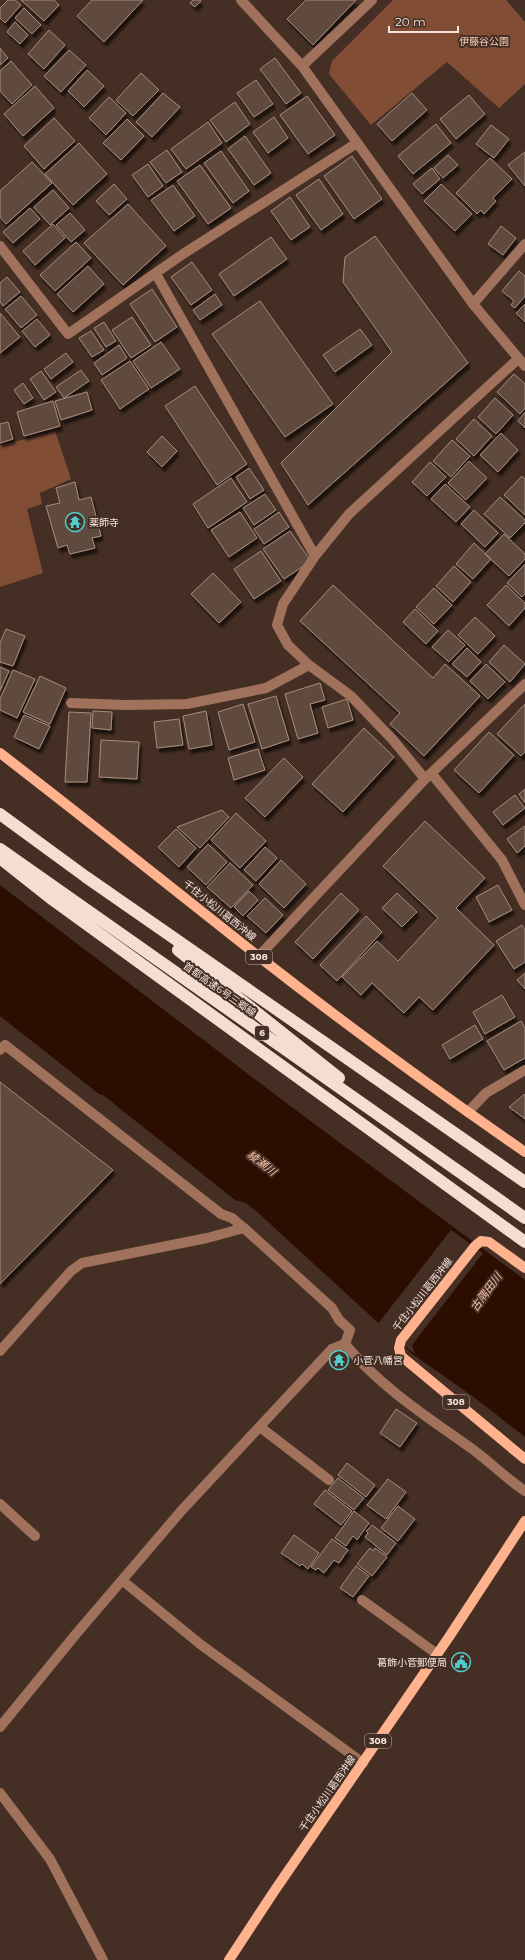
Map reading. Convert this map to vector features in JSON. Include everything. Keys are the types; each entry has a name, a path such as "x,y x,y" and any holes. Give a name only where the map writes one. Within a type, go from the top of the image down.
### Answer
{"highway":[{"name":"首都高速6号三郷線","path":"0,814 86,877 525,1182"},
{"name":"首都高速6号三郷線","path":"0,849 525,1218"},
{"path":"0,858 53,900 525,1242"},
{"path":"86,877 525,1226"}],"main road":[{"name":"千住小松川葛西沖線","path":"0,753 259,956 431,1086 525,1152"},
{"name":"千住小松川葛西沖線","path":"525,1268 489,1242 481,1241 475,1246 401,1340 399,1348 401,1356 525,1459"},
{"name":"千住小松川葛西沖線","path":"229,1960 275,1890 437,1654 525,1521"}],"street":[{"path":"241,0 302,66 473,304 522,362 349,514 315,556 283,604 277,625 288,645 309,665 351,696 428,776 502,860 525,905"},
{"path":"302,66 372,0"},
{"path":"0,246 68,334 183,254 357,143"},
{"path":"473,304 525,244"},
{"path":"156,274 315,556"},
{"path":"71,703 126,705 187,704 266,688 309,665"},
{"path":"259,956 428,776 525,684"},
{"path":"0,1050 5,1045 221,1214 232,1218 332,1308 339,1320 350,1330 345,1344 332,1349 193,1498 76,1634 0,1727"},
{"path":"468,1112 486,1094 525,1070"},
{"path":"0,1351 71,1270 82,1263 207,1238 244,1228"},
{"path":"345,1344 361,1364 397,1395 525,1491"},
{"path":"260,1427 329,1480"},
{"path":"0,1504 35,1536"},
{"path":"123,1581 200,1644 363,1763"},
{"path":"362,1600 437,1654"},
{"path":"0,1793 50,1859 103,1960"}],"green space":[{"name":"伊藤谷公園","path":"393,0 506,0 525,22 525,84 499,108 447,62 371,125 329,74 332,61"},
{"path":"55,431 71,479 40,493 42,504 27,509 43,573 0,587 0,446"}],"water":[{"path":"0,885 285,1102 525,1280 525,1437 475,1398 411,1353 255,1210 246,1203 235,1200 103,1095 99,1094 0,1016"}],"pier":[{"path":"451,1230 483,1253 412,1345 415,1354 377,1325"}],"building":[{"path":"8,0 15,0 21,5 5,23 0,18 0,8"},
{"path":"21,0 54,0 59,5 44,21"},
{"path":"92,0 143,0 104,42 77,16"},
{"path":"193,0 201,1 195,7 190,3"},
{"path":"306,0 356,0 313,45 287,19"},
{"path":"24,8 41,25 32,34 15,18"},
{"path":"15,22 28,35 20,44 7,32"},
{"path":"49,30 65,45 44,69 28,54"},
{"path":"0,48 8,58 0,65"},
{"path":"69,50 86,65 61,92 44,76"},
{"path":"275,58 301,93 286,104 260,69"},
{"path":"11,61 32,85 12,104 0,91 0,71"},
{"path":"87,70 104,86 84,107 68,91"},
{"path":"141,73 159,90 133,116 116,100"},
{"path":"256,80 273,104 254,117 237,93"},
{"path":"35,86 54,108 23,136 4,114"},
{"path":"163,93 180,107 152,137 136,122"},
{"path":"412,93 427,110 392,141 377,124"},
{"path":"469,95 485,114 456,139 440,119"},
{"path":"307,96 335,135 308,154 280,115"},
{"path":"109,97 126,113 106,135 89,118"},
{"path":"235,102 250,124 226,142 210,120"},
{"path":"274,117 288,138 268,153 253,132"},
{"path":"54,118 75,141 44,169 24,146"},
{"path":"127,119 144,136 121,160 103,143"},
{"path":"208,122 222,143 186,169 171,149"},
{"path":"436,124 451,143 413,174 398,156"},
{"path":"491,125 509,139 494,158 476,144"},
{"path":"245,136 271,173 254,185 228,149"},
{"path":"79,143 107,174 73,205 45,174"},
{"path":"167,150 182,172 166,183 150,162"},
{"path":"221,151 249,191 233,203 204,163"},
{"path":"525,152 525,186 508,165"},
{"path":"448,155 458,165 443,178 434,168"},
{"path":"352,156 382,199 354,219 324,176"},
{"path":"490,158 512,179 493,198 496,201 484,214 481,210 477,214 456,193"},
{"path":"32,162 52,183 6,224 0,217 0,191"},
{"path":"148,164 163,186 148,197 132,175"},
{"path":"200,165 231,208 208,224 177,181"},
{"path":"432,168 440,179 422,194 413,184"},
{"path":"319,179 343,214 321,230 296,195"},
{"path":"114,184 127,199 109,215 96,201"},
{"path":"441,184 472,214 455,231 424,201"},
{"path":"173,185 195,216 174,231 151,200"},
{"path":"53,190 69,208 50,225 34,207"},
{"path":"290,197 310,227 291,240 271,211"},
{"path":"128,204 166,246 123,285 84,243"},
{"path":"30,208 40,219 13,243 3,232"},
{"path":"70,213 85,230 71,242 56,225"},
{"path":"53,224 65,238 35,265 23,251"},
{"path":"501,226 516,238 503,255 488,244"},
{"path":"375,236 468,363 308,505 281,463 392,352 343,282 345,257"},
{"path":"271,237 287,259 234,296 219,274"},
{"path":"76,242 91,258 55,291 40,275"},
{"path":"192,262 212,290 191,305 171,277"},
{"path":"88,266 104,284 73,312 57,294"},
{"path":"519,271 525,276 525,296 515,308 511,305 514,301 502,291"},
{"path":"7,277 20,292 3,306 0,302 0,283"},
{"path":"152,289 177,327 155,342 130,304"},
{"path":"215,294 222,305 200,320 193,310"},
{"path":"21,296 37,315 21,328 5,309"},
{"path":"260,301 333,404 285,437 212,334"},
{"path":"525,304 525,322 516,313"},
{"path":"0,313 20,337 0,353"},
{"path":"132,317 151,345 131,358 112,330"},
{"path":"37,319 50,335 35,347 22,331"},
{"path":"104,322 116,341 106,347 94,328"},
{"path":"360,329 372,345 335,372 323,355"},
{"path":"91,331 104,350 92,357 79,338"},
{"path":"161,342 180,369 151,388 133,361"},
{"path":"119,345 127,358 102,375 94,363"},
{"path":"66,353 73,362 51,379 44,369"},
{"path":"130,361 149,389 120,409 101,380"},
{"path":"81,370 89,381 64,398 56,387"},
{"path":"41,371 56,392 44,400 30,379"},
{"path":"514,374 525,384 525,408 520,414 497,392"},
{"path":"23,383 33,398 24,404 14,390"},
{"path":"195,386 247,464 217,485 165,406"},
{"path":"87,392 92,410 61,420 55,401"},
{"path":"495,398 513,415 496,434 478,417"},
{"path":"53,401 60,426 24,436 17,412"},
{"path":"525,412 525,428 518,421"},
{"path":"474,419 492,436 474,456 456,439"},
{"path":"8,422 13,439 0,443 0,424"},
{"path":"501,433 518,450 498,472 480,455"},
{"path":"162,436 177,451 162,467 147,452"},
{"path":"452,440 470,456 451,477 433,461"},
{"path":"469,461 487,478 466,500 448,483"},
{"path":"430,462 446,477 427,496 412,482"},
{"path":"249,468 264,490 250,499 236,477"},
{"path":"522,476 525,479 525,515 504,495"},
{"path":"231,478 247,502 208,528 193,504"},
{"path":"75,482 79,500 91,497 101,536 92,538 95,548 70,554 67,545 58,548 46,506 60,503 56,488"},
{"path":"445,484 470,507 456,522 431,499"},
{"path":"265,494 276,510 254,525 243,508"},
{"path":"500,497 525,520 525,523 510,538 484,514"},
{"path":"474,510 498,533 485,547 461,524"},
{"path":"240,512 257,538 229,557 211,530"},
{"path":"279,512 289,527 264,544 254,529"},
{"path":"290,531 311,561 284,579 263,549"},
{"path":"504,534 525,554 525,559 509,576 485,554"},
{"path":"474,543 491,559 473,579 456,564"},
{"path":"261,551 281,581 254,599 234,569"},
{"path":"525,564 525,594 522,597 507,583"},
{"path":"454,566 471,582 453,602 436,586"},
{"path":"213,573 241,602 219,623 191,594"},
{"path":"333,585 433,678 445,664 480,696 424,756 390,724 400,713 300,621"},
{"path":"506,585 525,603 525,608 509,626 487,605"},
{"path":"434,588 452,605 434,624 416,607"},
{"path":"415,609 438,631 426,644 403,622"},
{"path":"475,617 495,636 478,654 458,635"},
{"path":"6,629 25,636 13,666 0,662 0,643"},
{"path":"448,630 465,645 449,662 432,647"},
{"path":"504,645 525,664 510,682 489,662"},
{"path":"467,648 481,662 467,677 452,664"},
{"path":"486,664 505,682 488,699 470,681"},
{"path":"0,667 9,671 0,691"},
{"path":"13,670 35,679 17,718 0,710 0,699"},
{"path":"40,676 66,688 50,724 23,712"},
{"path":"320,683 325,700 310,704 318,733 298,739 285,694"},
{"path":"276,696 289,740 262,749 248,704"},
{"path":"347,699 353,720 328,728 322,707"},
{"path":"243,704 255,742 229,750 218,712"},
{"path":"525,704 525,752 521,756 497,734"},
{"path":"93,711 112,712 111,730 92,728"},
{"path":"206,711 212,745 189,749 183,716"},
{"path":"69,712 91,713 87,782 65,782"},
{"path":"24,715 50,726 39,749 14,737"},
{"path":"179,719 183,745 157,748 154,722"},
{"path":"364,728 394,757 343,812 312,784"},
{"path":"489,732 514,755 479,793 454,770"},
{"path":"101,740 139,742 137,779 99,777"},
{"path":"258,749 265,770 234,780 228,758"},
{"path":"284,758 303,777 265,817 245,798"},
{"path":"525,789 525,803 519,794"},
{"path":"515,795 525,808 503,825 493,812"},
{"path":"222,810 229,817 200,848 177,827"},
{"path":"236,813 266,841 240,868 211,840"},
{"path":"425,821 485,878 456,908 494,945 433,1010 419,997 404,1013 372,983 361,995 342,977 377,941 398,961 438,918 383,866"},
{"path":"525,826 525,846 517,853 507,839"},
{"path":"176,829 196,848 179,867 158,847"},
{"path":"208,844 227,862 206,885 187,867"},
{"path":"265,847 277,858 256,881 244,870"},
{"path":"281,860 306,884 284,908 259,884"},
{"path":"230,863 253,885 231,908 207,887"},
{"path":"498,885 512,910 489,922 476,897"},
{"path":"249,891 258,900 243,916 234,907"},
{"path":"341,893 359,910 313,959 295,942"},
{"path":"397,893 417,912 402,927 382,908"},
{"path":"265,898 283,915 266,933 247,916"},
{"path":"366,916 382,932 337,981 320,965"},
{"path":"522,925 525,930 525,962 514,969 496,941"},
{"path":"525,973 525,989 517,980"},
{"path":"502,995 515,1017 485,1034 473,1012"},
{"path":"521,1021 525,1028 525,1058 504,1070 487,1041"},
{"path":"475,1025 483,1039 450,1059 442,1045"},
{"path":"0,1082 113,1170 0,1284"},
{"path":"525,1094 525,1119 509,1107"},
{"path":"396,1409 417,1423 400,1447 380,1433"},
{"path":"347,1463 375,1485 366,1497 338,1475"},
{"path":"338,1478 364,1498 354,1510 328,1490"},
{"path":"388,1479 406,1492 386,1519 367,1505"},
{"path":"325,1490 352,1511 341,1525 314,1504"},
{"path":"398,1506 415,1519 398,1541 381,1528"},
{"path":"354,1511 369,1523 357,1540 353,1536 346,1546 335,1538"},
{"path":"372,1525 396,1543 387,1555 365,1537 368,1533 366,1531"},
{"path":"294,1535 319,1553 308,1569 302,1564 300,1566 281,1553"},
{"path":"332,1539 348,1550 339,1563 334,1560 324,1573 318,1568 316,1570 311,1567"},
{"path":"370,1548 373,1551 375,1548 387,1557 372,1576 357,1564"},
{"path":"356,1566 369,1576 353,1597 340,1588"}],"place":[{"name":"薬師寺","path":"75,522"},
{"name":"小菅八幡宮","path":"339,1360"},
{"name":"葛飾小菅郵便局","path":"461,1662"}],"water label":[{"name":"綾瀬川","path":"262,1163"},
{"name":"古隅田川","path":"486,1292"}]}
